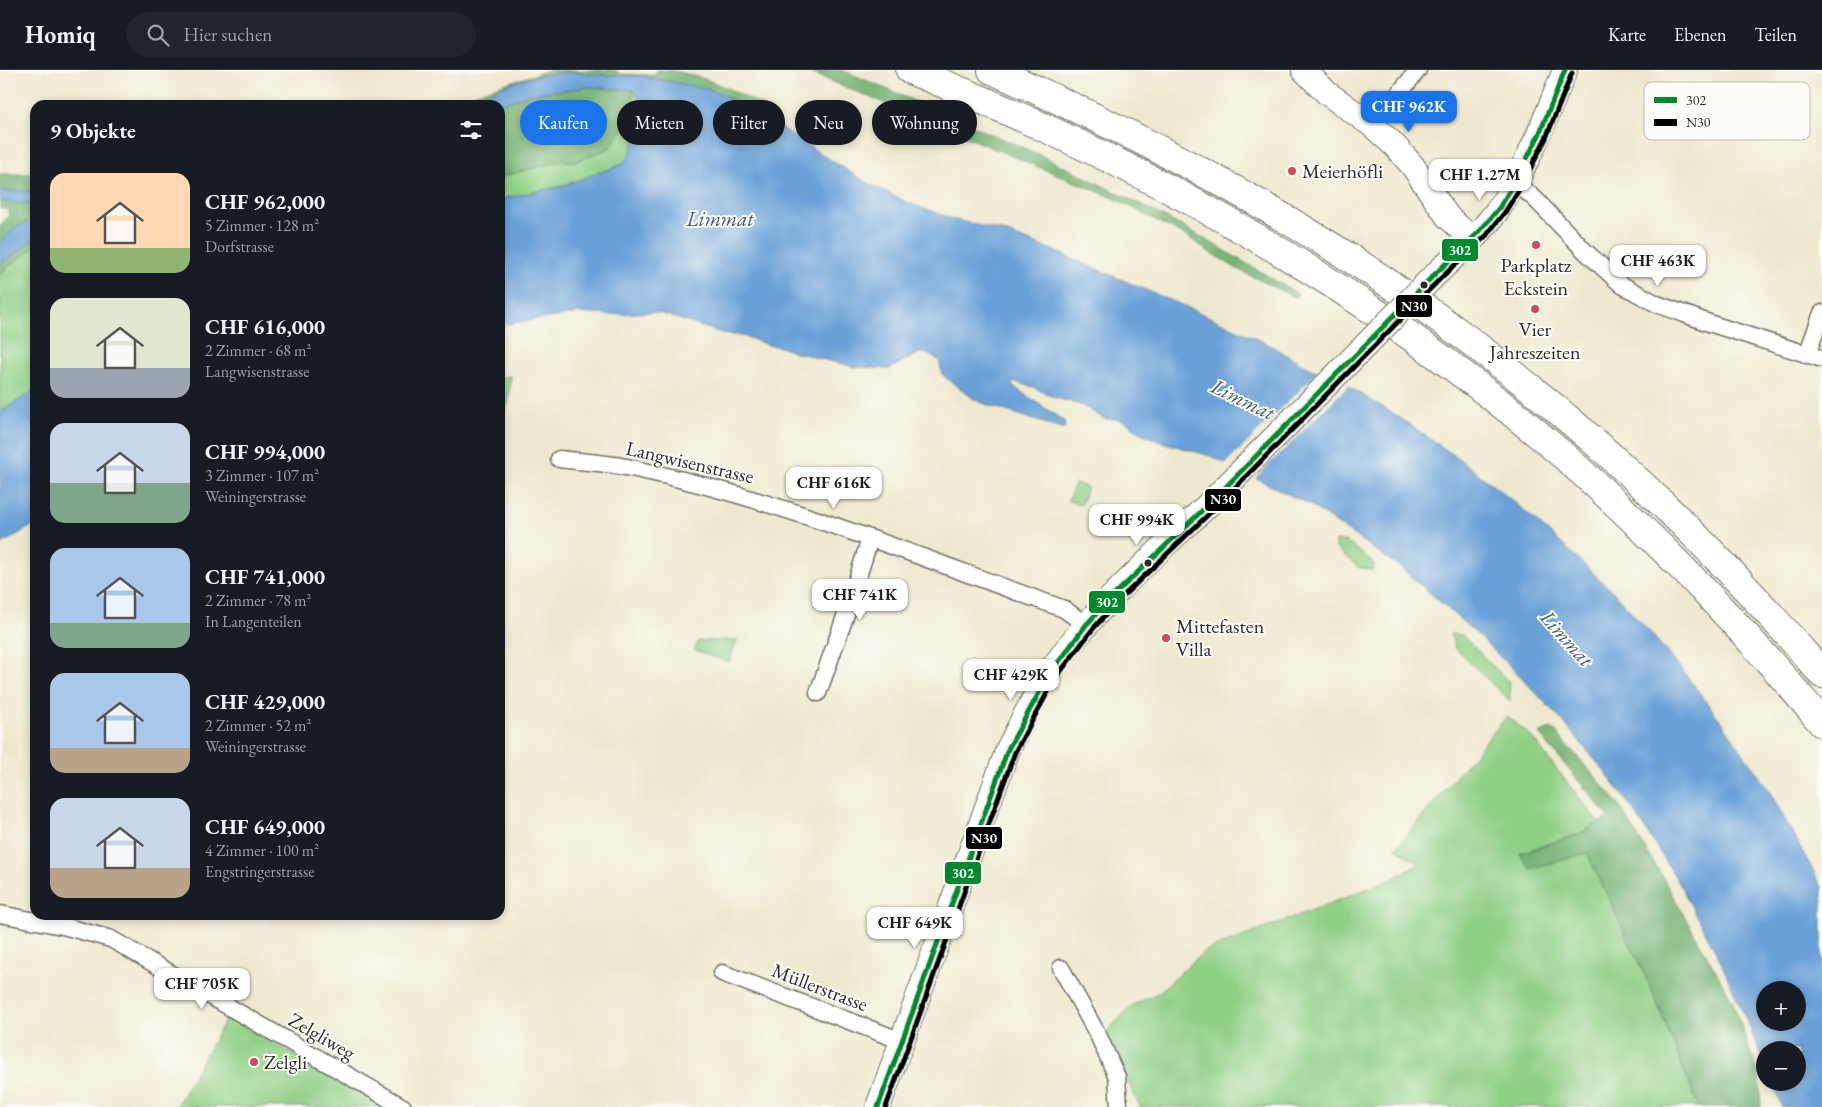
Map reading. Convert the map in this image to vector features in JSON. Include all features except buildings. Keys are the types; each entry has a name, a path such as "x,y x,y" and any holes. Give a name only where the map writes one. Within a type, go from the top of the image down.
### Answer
{"highway":[{"path":"910,70 1091,151 1194,204 1301,266 1412,338 1516,417 1615,502 1739,626 1822,723"},
{"path":"992,70 1087,114 1208,174 1323,241 1418,303 1535,392 1630,474 1767,610 1822,674"}],"main road":[{"path":"1304,70 1327,93 1373,126 1412,165 1448,217 1472,239"},
{"path":"878,1107 1008,749 1032,702 1049,675 1086,626 1113,596 1210,503 1435,274 1472,239 1499,208 1539,136 1565,70"}],"street":[{"path":"1373,126 1418,70"},
{"path":"1515,182 1535,199 1586,252 1622,284 1657,304 1815,357 1822,313"},
{"name":"Langwisenstrasse","path":"559,459 628,467 704,485 780,507 1064,609 1086,626"},
{"path":"818,693 870,539"},
{"name":"Zelgliweg","path":"0,914 30,920"},
{"name":"Zelgliweg","path":"31,920 67,927 111,939 403,1107"},
{"path":"1061,968 1098,1035 1117,1077 1119,1107"},
{"name":"Müllerstrasse","path":"722,973 902,1041"}],"green space":[{"path":"549,70 616,70 620,74 655,75 657,70 688,74 719,84 751,100 732,100 717,92 641,76 598,75 573,72 537,76 521,80 472,100 457,100"},
{"path":"804,70 842,70 912,100 877,100"},
{"path":"589,87 633,90 633,100 617,100 617,137 610,148 577,161 557,162 505,176 505,103 530,94"},
{"path":"633,90 641,100 633,100"},
{"path":"617,127 617,145 633,145 630,155 623,164 562,186 505,198 505,176 557,162 577,161 596,145 607,145 607,135"},
{"path":"977,128 1038,154 1200,236 1298,294 1296,298 1239,270 1191,239 1116,199 977,142"},
{"path":"0,174 30,174 30,191 0,191"},
{"path":"0,201 30,204 30,221 17,226 0,243 0,225 9,216 7,209 0,208"},
{"path":"30,242 30,251 6,268 0,275 0,265"},
{"path":"30,251 30,393 0,412 0,275 6,268"},
{"path":"511,376 508,404 505,410 505,377"},
{"path":"1075,483 1087,487 1081,505 1068,501"},
{"path":"1336,541 1346,541 1374,564 1373,570 1358,567 1335,547"},
{"path":"1450,634 1462,635 1509,682 1510,701 1455,648"},
{"path":"737,640 729,662 694,650 698,641"},
{"path":"1507,716 1529,734 1599,823 1579,834 1520,853 1530,869 1587,853 1651,988 1699,1107 1140,1107 1105,1034 1131,1006 1158,993 1205,951 1388,881 1419,864 1396,848"},
{"path":"1552,728 1615,799 1659,871 1732,1000 1756,1068 1756,1091 1760,1091 1761,1107 1699,1107 1651,988 1587,853 1530,869 1520,853 1579,834 1609,817 1539,734"},
{"name":"Zelgli","path":"227,1017 387,1107 176,1107"}],"water":[{"name":"Limmat","path":"573,72 598,75 641,76 717,92 732,100 713,100 713,145 785,145 785,131 795,137 795,145 808,145 864,181 906,202 956,220 1005,232 1052,250 1266,343 1349,387 1394,414 1454,455 1513,501 1612,591 1682,670 1724,725 1770,792 1822,887 1822,1107 1782,1107 1775,1091 1806,1091 1806,1041 1756,1042 1720,960 1678,881 1634,811 1610,778 1565,724 1522,678 1478,635 1400,567 1310,505 1211,456 1158,441 1137,431 1130,424 1119,419 1105,419 1081,405 1053,397 1033,387 1015,382 1011,385 1064,421 1065,427 1063,429 985,404 974,399 945,377 942,374 939,360 925,353 920,353 889,369 855,367 795,353 747,337 722,333 651,312 608,315 580,313 505,324 505,198 562,186 623,164 630,155 633,145 703,145 703,100 641,100 633,90 589,87 530,94 505,103 505,100 472,100 514,82 537,76"},
{"path":"0,191 30,191 30,204 0,201"},
{"path":"30,221 30,242 0,265 0,243 17,226"},
{"path":"30,393 30,527 0,545 0,412"}],"pier":[{"path":"1320,370 1349,385 1253,480 1224,466"}],"transit line":[{"name":"302","path":"878,1107 1008,749 1049,675 1086,625 1113,596 1210,503 1435,274 1480,231 1499,208 1515,182 1539,135 1565,70"},
{"name":"N30","path":"886,1107 1015,752 1055,679 1092,630 1118,601 1215,508 1440,279 1486,236 1505,212 1522,185 1546,138 1572,73"}],"place":[{"name":"Meierhöfli","path":"1292,171"},
{"name":"Parkplatz Eckstein","path":"1536,245"},
{"name":"Vier Jahreszeiten","path":"1535,309"},
{"name":"Mittefasten Villa","path":"1166,638"},
{"name":"Zelgli","path":"254,1062"}]}
